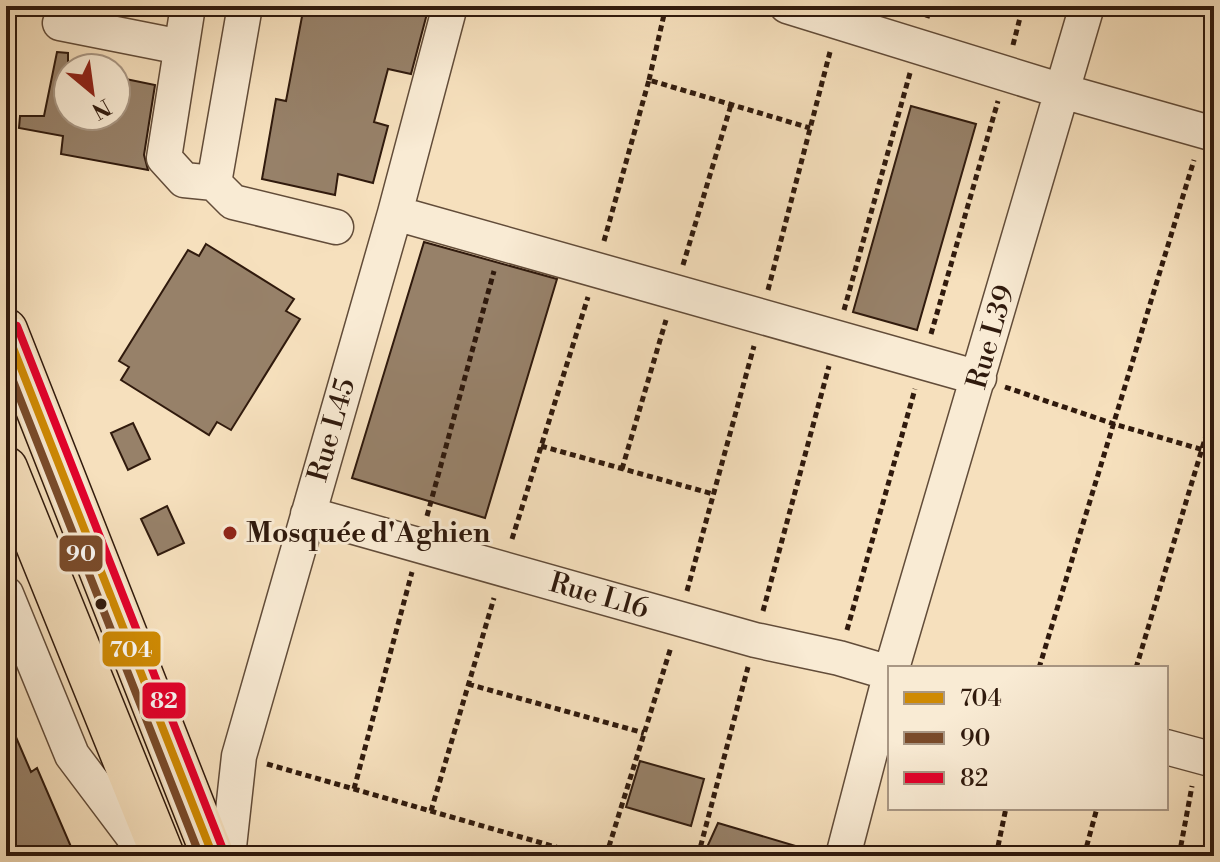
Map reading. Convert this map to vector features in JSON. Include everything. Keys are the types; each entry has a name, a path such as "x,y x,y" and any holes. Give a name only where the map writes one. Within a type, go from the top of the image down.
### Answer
{"main road":[{"path":"6,330 213,856"},
{"path":"6,468 163,856"}],"street":[{"path":"188,6 164,158 184,180 214,183 233,202 336,227"},
{"path":"214,183 245,6"},
{"name":"Rue L45","path":"228,856 239,756 395,213 450,6"},
{"path":"787,6 1208,133"},
{"name":"Rue L39","path":"893,666 1087,6"},
{"path":"60,23 181,47"},
{"path":"395,213 979,378"},
{"name":"Rue L16","path":"308,514 755,640 888,671"},
{"path":"6,594 72,755 148,856"},
{"name":"Rue L39","path":"843,856 888,684"},
{"path":"1168,748 1214,760"}],"path":[{"path":"431,811 502,569 597,270 666,6"},
{"path":"698,856 837,338 931,6"},
{"path":"606,856 679,619 838,21"},
{"path":"649,80 810,128"},
{"path":"1040,666 1208,133"},
{"path":"979,378 1114,424 1214,453"},
{"path":"1137,666 1214,409"},
{"path":"541,446 713,494"},
{"path":"468,684 644,733"},
{"path":"239,756 587,856"},
{"path":"996,856 1006,810"},
{"path":"1084,856 1096,810"}],"building":[{"path":"304,6 429,6 411,74 388,69 374,122 388,126 373,183 338,174 335,195 262,179 276,99 286,101"},
{"path":"52,77 52,132 132,132 132,80 155,85 144,155 148,170 61,154 63,136 19,128 20,116 44,116"},
{"path":"911,106 976,124 917,330 853,312"},
{"path":"424,242 557,279 485,518 352,478"},
{"path":"206,244 294,299 286,311 300,319 231,430 217,422 209,435 121,380 129,367 119,361 188,250 199,256"},
{"path":"133,423 150,459 128,470 111,433"},
{"path":"167,506 184,543 158,555 141,519"},
{"path":"6,714 31,772 37,768 75,856 6,856"},
{"path":"640,761 704,779 691,826 626,807"},
{"path":"718,823 809,850 808,856 703,856"}],"transit line":[{"name":"82","path":"17,326 224,852"},
{"name":"704","path":"6,330 213,856"},
{"name":"90","path":"6,363 200,856"}],"place":[{"name":"Mosquée d'Aghien","path":"230,533"}]}
